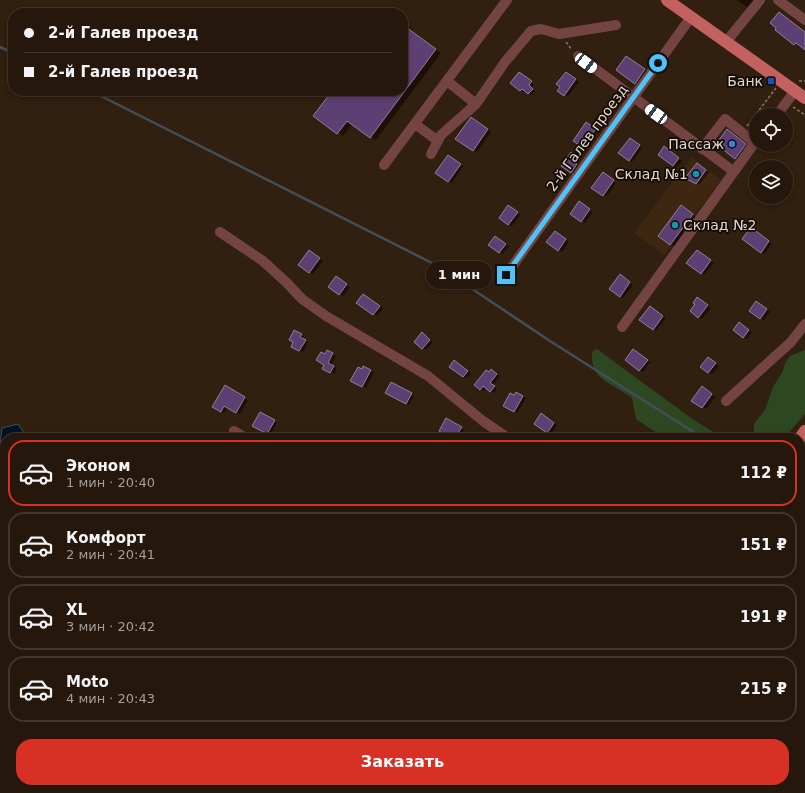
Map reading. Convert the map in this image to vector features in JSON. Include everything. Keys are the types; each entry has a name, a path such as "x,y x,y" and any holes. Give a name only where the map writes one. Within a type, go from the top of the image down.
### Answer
{"main road":[{"path":"667,0 726,42 796,86 805,98"}],"street":[{"path":"384,165 507,0"},
{"path":"726,42 760,0"},
{"path":"778,0 805,20"},
{"name":"2-й Галев проезд","path":"506,275 692,17"},
{"path":"431,154 442,136 476,104 505,62 531,30 541,29 559,34 616,25"},
{"path":"578,56 733,171"},
{"path":"447,81 476,104"},
{"path":"782,108 796,86"},
{"path":"702,149 725,120 749,137"},
{"path":"415,124 438,141"},
{"path":"622,327 749,150"},
{"path":"220,232 263,261 302,299 326,316 428,376 483,421 501,433"},
{"path":"726,400 791,342 805,324"}],"path":[{"path":"559,34 578,56"},
{"path":"796,86 805,81"},
{"path":"742,132 779,86"},
{"path":"786,103 805,115"}],"shaded area":[{"path":"692,157 721,180 664,255 634,233"}],"green space":[{"path":"597,349 691,418 715,433 657,433 636,419 632,398 604,380 599,375 592,362 592,352"},
{"path":"805,350 805,414 788,433 754,433 754,424 765,410 773,387 790,356"}],"water":[{"path":"18,424 24,433 1,433 2,428"}],"building":[{"path":"779,12 805,32 805,50 796,43 794,45 775,30 776,28 770,23"},
{"path":"408,29 436,49 408,87"},
{"path":"626,56 645,69 635,84 616,70"},
{"path":"519,72 532,81 529,85 533,89 528,94 522,89 520,91 510,83"},
{"path":"566,72 576,79 564,96 557,91 560,87 556,84"},
{"path":"328,96 401,96 370,138 347,121 337,134 313,116"},
{"path":"471,117 488,129 473,151 455,139"},
{"path":"586,122 596,129 589,138 587,135 579,145 573,141"},
{"name":"Пассаж","path":"727,129 746,144 735,159 716,144"},
{"path":"630,138 640,145 629,161 618,153"},
{"path":"664,146 679,158 673,166 658,155"},
{"path":"571,152 578,157 574,162 577,164 571,173 561,166"},
{"path":"448,155 461,164 448,182 435,173"},
{"name":"Склад №1","path":"697,163 706,170 696,184 685,178"},
{"path":"603,172 614,180 603,196 591,188"},
{"path":"579,201 590,209 581,222 570,214"},
{"path":"508,205 518,212 508,225 499,218"},
{"name":"Склад №2","path":"681,205 693,214 670,245 658,236"},
{"path":"751,227 769,241 761,253 742,239"},
{"path":"555,231 566,239 558,251 546,242"},
{"path":"495,236 506,244 499,253 488,245"},
{"path":"309,250 320,258 309,273 298,265"},
{"path":"697,250 711,260 701,274 686,263"},
{"path":"620,274 630,282 620,297 609,289"},
{"path":"336,276 347,284 339,295 328,287"},
{"path":"363,294 380,306 373,315 356,303"},
{"path":"697,297 708,305 698,318 690,311 695,304 693,303"},
{"path":"756,301 767,309 760,319 749,311"},
{"path":"650,306 663,316 653,330 639,320"},
{"path":"739,322 749,330 743,338 733,330"},
{"path":"294,330 302,334 300,337 306,340 299,351 291,347 293,342 289,340"},
{"path":"422,332 430,340 422,349 414,342"},
{"path":"633,349 648,360 639,371 625,360"},
{"path":"327,350 333,353 328,363 334,366 330,373 322,369 324,365 316,360 321,352 325,354"},
{"path":"708,357 716,363 708,373 700,367"},
{"path":"454,360 468,371 463,377 449,367"},
{"path":"363,366 371,370 362,387 350,381 358,367 362,369"},
{"path":"491,369 497,374 490,383 495,386 490,392 483,386 480,390 474,385 486,370 489,372"},
{"path":"391,382 412,393 406,404 385,393"},
{"path":"225,385 245,397 236,413 224,406 221,412 212,407"},
{"path":"702,386 712,394 702,408 691,401"},
{"path":"516,392 523,396 514,412 503,406 510,393 514,395"},
{"path":"260,412 275,420 268,433 252,426"},
{"path":"541,413 554,423 547,433 534,424"},
{"path":"446,418 462,427 458,433 442,433 439,431"}],"waterway":[{"path":"0,47 8,51"},
{"path":"101,96 438,266 550,341 695,433"}],"place":[{"name":"Банк","path":"771,81"},
{"name":"Пассаж","path":"732,144"},
{"name":"Склад №1","path":"696,174"},
{"name":"Склад №2","path":"675,225"}],"route":[{"path":"506,275 658,63"}]}
